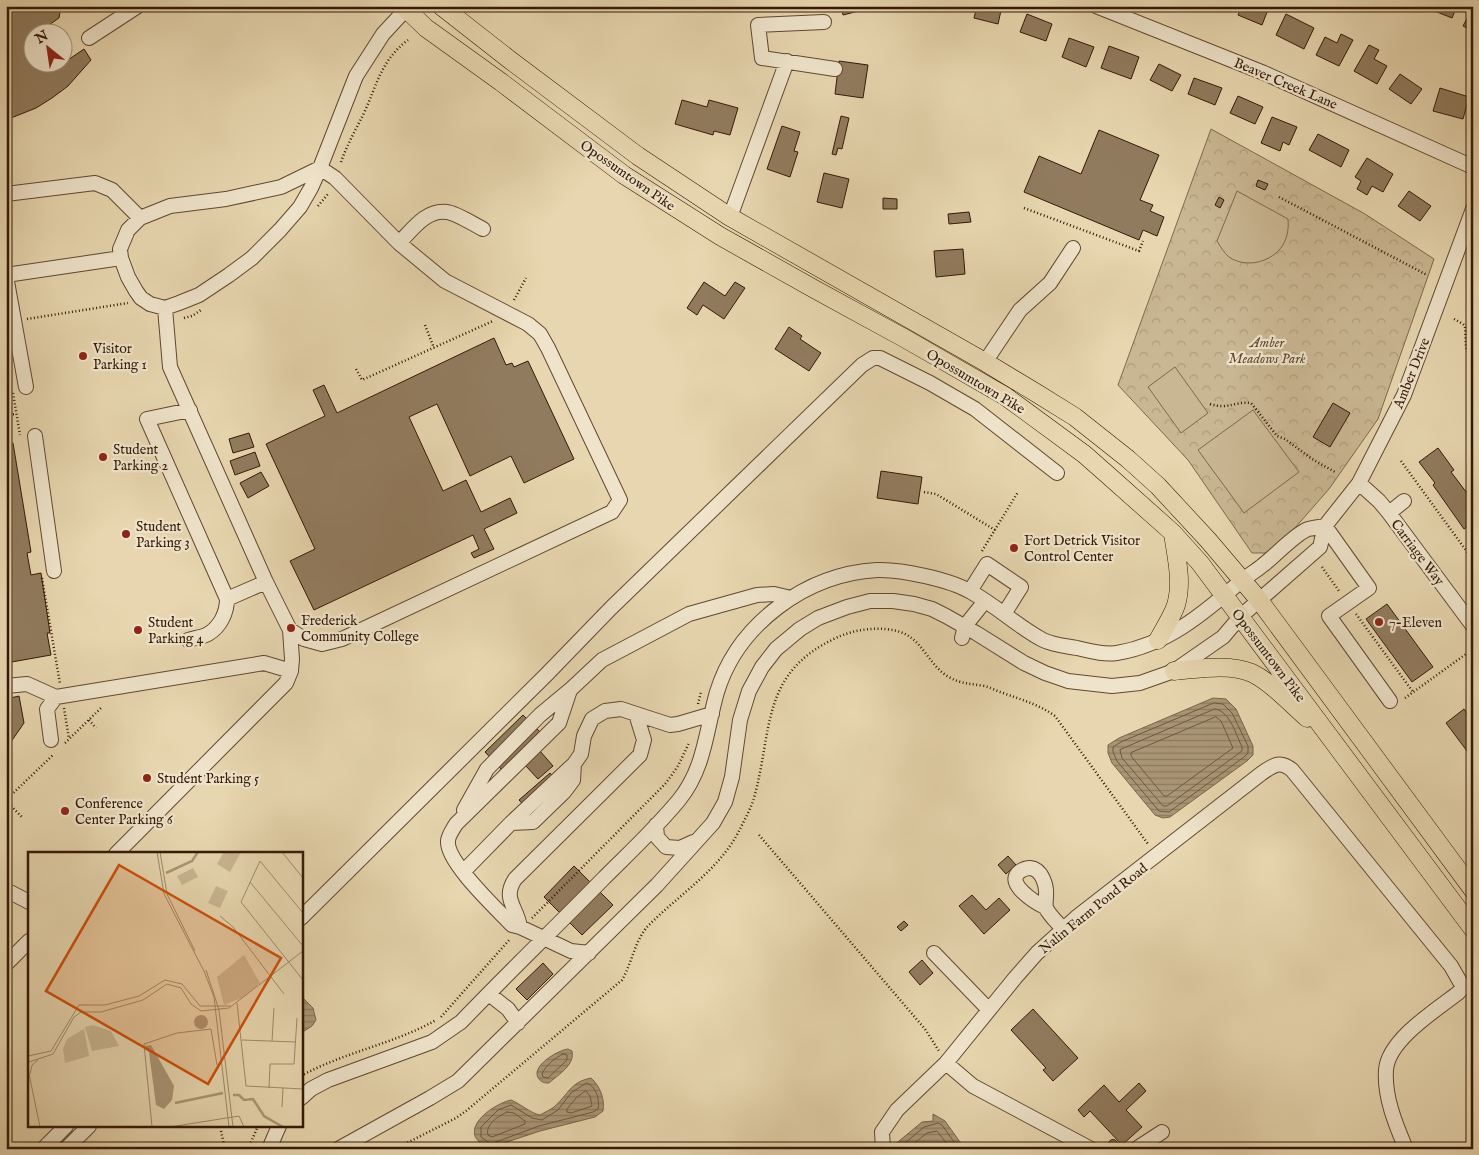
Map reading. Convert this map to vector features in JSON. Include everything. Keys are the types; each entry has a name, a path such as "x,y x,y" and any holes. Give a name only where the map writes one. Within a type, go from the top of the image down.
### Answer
{"main road":[{"name":"Opossumtown Pike","path":"441,6 638,156 730,217 985,362 1075,417 1128,459 1158,486 1260,600 1473,890"},
{"name":"Opossumtown Pike","path":"406,8 426,28 624,175 720,236 1005,396 1084,454 1173,533 1200,563 1473,929"},
{"path":"1158,640 1176,606 1179,592 1179,576 1173,533"},
{"path":"1174,670 1221,668 1251,673 1266,683 1329,736"}],"street":[{"path":"90,38 138,6"},
{"name":"Beaver Creek Lane","path":"1096,6 1264,73 1473,167"},
{"path":"320,168 280,187 226,199 170,206 140,218 128,230 122,243 121,258 128,277 141,298 150,304 165,308 199,295 252,258 280,230 300,207 320,168 356,76 383,34 406,8"},
{"path":"824,22 758,25 762,58 835,69"},
{"path":"730,217 788,61"},
{"path":"290,630 304,639 322,644 342,639 612,512 620,500 540,334 528,324 445,280 399,243 335,178 320,168"},
{"path":"6,194 95,182 112,190 140,218"},
{"name":"Amber Drive","path":"338,1149 458,1081 657,885 698,840 713,823 724,802 732,777 740,720 750,691 762,666 776,648 800,629 818,618 846,607 870,602 893,601 932,609 963,632 1024,664 1068,681 1112,686 1140,683 1174,670 1223,637 1240,617 1320,547 1325,526 1359,484 1404,395 1473,209"},
{"path":"399,243 423,219 435,212 448,212 483,229"},
{"path":"985,362 1020,310 1050,283 1073,248"},
{"path":"26,388 6,276 121,258"},
{"path":"118,852 286,683 291,671 290,630 266,582 170,367 165,308"},
{"path":"302,917 611,608 862,364 873,358 880,358 930,383 975,409 1057,473"},
{"path":"188,640 208,634 220,622 227,610 228,599 147,420 190,410"},
{"path":"35,436 54,571"},
{"name":"Carriage Way","path":"1359,484 1379,501 1389,513 1471,619"},
{"path":"1389,513 1404,502"},
{"path":"302,1097 328,1080 432,1042 461,1022 656,826 680,799 690,784 702,758 723,674 754,628 769,614 791,598 822,582 853,573 879,570 900,572 944,581 970,591 1046,642 1092,652 1113,653 1135,649 1158,640 1194,621 1305,530 1325,526 1369,588 1329,616 1390,700"},
{"path":"970,591 987,564 1021,587 1004,614"},
{"path":"228,599 266,582"},
{"path":"589,953 571,951 512,925 455,863 448,848 447,839 487,769 540,715 602,660 689,614 756,595 774,594 791,598"},
{"path":"963,632 985,601"},
{"path":"51,740 47,709 60,703 264,663 291,671"},
{"path":"6,686 27,684 60,703"},
{"path":"456,824 559,723 570,690"},
{"path":"463,872 510,823 533,822 564,792 573,780 574,764 581,754 584,736 592,719 605,711 621,709 670,725 712,714"},
{"path":"520,927 519,917 510,898 509,890 511,886 515,879 640,754 644,740 636,714"},
{"name":"Nalin Farm Pond Road","path":"883,1149 882,1132 897,1110 946,1063 1015,978 1037,954 1063,929 1262,773 1278,764 1286,765 1292,770 1451,966 1464,987 1407,1034 1393,1051 1386,1069 1391,1109 1406,1149"},
{"path":"656,826 657,837 666,847 680,848 698,840"},
{"path":"6,890 28,901"},
{"path":"1045,907 1063,929"},
{"path":"6,964 28,942"},
{"path":"934,953 989,1010"},
{"path":"489,994 508,1009 518,1023"},
{"path":"946,1063 973,1086 1090,1149"},
{"path":"43,1149 64,1128"},
{"path":"66,1149 87,1128"},
{"path":"269,1149 277,1128"},
{"path":"1136,1149 1162,1132"}],"path":[{"path":"341,162 371,98 378,76 400,46 408,40"},
{"path":"1279,197 1427,276"},
{"path":"1024,208 1139,251 1143,241"},
{"path":"511,305 526,278"},
{"path":"21,320 132,302"},
{"path":"356,369 362,380 499,318"},
{"path":"1454,320 1465,326 1466,347 1473,366"},
{"path":"425,325 434,348"},
{"path":"1210,404 1225,408 1246,402 1251,403 1276,436 1285,438 1312,459 1335,472"},
{"path":"6,415 16,414"},
{"path":"1400,461 1473,560"},
{"path":"924,492 936,494 995,530"},
{"path":"978,558 1018,492"},
{"path":"1322,567 1339,591"},
{"path":"1355,612 1413,692"},
{"path":"395,1149 466,1111 622,980 637,942 646,927 707,872 732,844 754,799 771,711 786,677 813,650 844,634 880,629 903,633 919,646 938,670 949,677 965,684 987,687 1040,706 1054,716 1157,856"},
{"path":"1405,698 1473,649"},
{"path":"302,1075 321,1065 417,1030 439,1018 520,927 535,916 666,783 686,750 696,719 701,691"},
{"path":"60,703 70,739"},
{"path":"89,720 96,728"},
{"path":"6,801 23,818"},
{"path":"759,835 926,1029 946,1063"},
{"path":"248,1149 257,1128"},
{"path":"221,1131 225,1149"}],"green space":[{"name":"Amber Meadows Park","path":"1211,129 1365,214 1434,259 1378,419 1329,489 1273,553 1252,553 1188,460 1118,385"},
{"path":"1237,191 1288,219 1287,235 1282,246 1275,254 1263,261 1249,263 1235,260 1227,255 1217,241"},
{"path":"1175,367 1208,413 1181,433 1148,387"},
{"path":"1253,410 1299,472 1244,513 1198,450"}],"water":[{"path":"1213,698 1226,699 1236,709 1253,746 1253,755 1170,817 1163,818 1155,815 1112,763 1108,753 1108,745 1119,738"},
{"path":"302,997 313,1008 316,1020 312,1026 302,1032"},
{"path":"568,1049 572,1051 569,1065 549,1083 541,1081 537,1074 541,1064 558,1052"},
{"path":"591,1078 599,1089 603,1102 603,1111 595,1117 540,1131 489,1148 479,1142 475,1135 475,1128 479,1120 486,1113 503,1103 511,1100 540,1115 554,1107 578,1083"},
{"path":"933,1114 945,1121 965,1149 895,1149 893,1146 922,1122 933,1121"}],"building":[{"path":"6,6 61,6 59,18 53,22 22,22 22,72 72,72 72,57 84,49 91,60 68,86 52,98 36,108 6,120"},
{"path":"841,6 863,6 863,10 843,15"},
{"path":"898,6 923,6 923,8 898,9"},
{"path":"937,6 964,6 964,11 936,10"},
{"path":"977,6 1002,6 998,24 974,18"},
{"path":"1209,6 1222,6 1221,11"},
{"path":"1242,6 1269,7 1262,25 1238,15"},
{"path":"1402,6 1416,6 1414,12 1401,8"},
{"path":"1428,6 1457,6 1452,18 1427,8"},
{"path":"1473,7 1473,31 1463,26"},
{"path":"1027,14 1052,24 1046,41 1020,32"},
{"path":"1286,14 1314,28 1304,49 1276,35"},
{"path":"1341,34 1353,40 1339,66 1316,55 1325,37 1337,43"},
{"path":"1069,38 1094,47 1086,67 1062,57"},
{"path":"1369,45 1379,50 1374,59 1387,66 1377,84 1354,71"},
{"path":"1109,46 1139,57 1131,79 1101,68"},
{"path":"839,61 868,65 863,98 835,94"},
{"path":"1159,64 1181,75 1172,91 1150,80"},
{"path":"1400,74 1422,89 1411,104 1389,89"},
{"path":"1194,78 1222,88 1215,105 1188,94"},
{"path":"1440,88 1469,97 1463,119 1433,111"},
{"path":"1238,96 1263,107 1255,124 1230,113"},
{"path":"682,100 707,107 709,100 738,108 730,135 714,131 713,135 675,124"},
{"path":"841,116 849,118 842,149 838,148 836,155 832,154"},
{"path":"1272,117 1297,127 1289,145 1283,142 1280,151 1261,143"},
{"path":"782,126 800,132 794,151 798,152 790,177 767,169"},
{"path":"1099,130 1159,155 1140,200 1153,205 1150,211 1164,217 1157,236 1143,230 1139,240 1024,192 1039,156 1081,174"},
{"path":"1318,134 1349,150 1341,167 1309,150"},
{"path":"1367,158 1393,174 1383,192 1372,186 1367,195 1357,189 1361,181 1355,177"},
{"path":"824,173 849,179 842,208 817,202"},
{"path":"1258,180 1268,184 1265,190 1256,186"},
{"path":"1409,191 1431,206 1420,221 1398,206"},
{"path":"1219,197 1224,200 1220,208 1215,205"},
{"path":"883,198 897,199 897,209 883,209"},
{"path":"969,212 971,222 949,224 948,214"},
{"path":"963,249 965,274 936,277 934,251"},
{"path":"704,282 725,296 735,282 745,288 724,319 703,305 697,315 687,308"},
{"path":"789,327 802,336 800,339 821,353 809,371 775,349"},
{"path":"494,338 506,365 512,363 514,367 528,361 574,459 524,483 511,456 470,476 437,404 409,417 443,491 466,480 481,512 510,498 517,513 484,529 494,549 474,558 471,553 479,549 473,535 314,610 290,561 315,549 266,444 325,416 313,390 324,385 337,413"},
{"path":"1333,403 1350,413 1330,447 1313,437"},
{"path":"249,433 254,447 233,453 229,439"},
{"path":"13,443 31,552 27,553 31,575 41,573 50,633 47,633 51,655 6,663 6,444"},
{"path":"1438,448 1454,470 1451,472 1473,501 1473,523 1464,529 1433,485 1435,483 1419,462"},
{"path":"255,452 260,466 235,475 230,461"},
{"path":"881,471 922,477 918,504 877,498"},
{"path":"261,472 269,486 248,498 240,483"},
{"path":"1387,604 1433,667 1412,682 1366,619"},
{"path":"19,696 24,723 6,749 6,699"},
{"path":"1464,709 1473,721 1473,759 1446,723"},
{"path":"523,715 540,732 502,770 485,752"},
{"path":"540,751 553,766 538,779 525,765"},
{"path":"550,773 561,785 531,813 519,800"},
{"path":"1008,856 1016,865 1006,874 998,865"},
{"path":"574,866 613,905 582,935 544,897"},
{"path":"972,895 986,910 999,898 1010,910 984,934 959,906"},
{"path":"904,921 908,925 901,931 897,927"},
{"path":"922,960 933,973 920,985 909,972"},
{"path":"543,963 553,974 527,1000 516,989"},
{"path":"1033,1009 1078,1058 1053,1081 1043,1070 1046,1068 1011,1030"},
{"path":"1139,1083 1146,1091 1126,1110 1142,1127 1122,1145 1090,1111 1084,1117 1078,1110 1104,1085 1119,1102"},
{"path":"1113,1139 1118,1144 1113,1149 1108,1144"}],"place":[{"name":"Visitor Parking 1","path":"83,356"},
{"name":"Student Parking 2","path":"103,457"},
{"name":"Student Parking 3","path":"126,534"},
{"name":"Fort Detrick Visitor Control Center","path":"1014,548"},
{"name":"7-Eleven","path":"1379,622"},
{"name":"Frederick Community College","path":"291,628"},
{"name":"Student Parking 4","path":"138,630"},
{"name":"Student Parking 5","path":"147,778"},
{"name":"Conference Center Parking 6","path":"65,811"}]}
